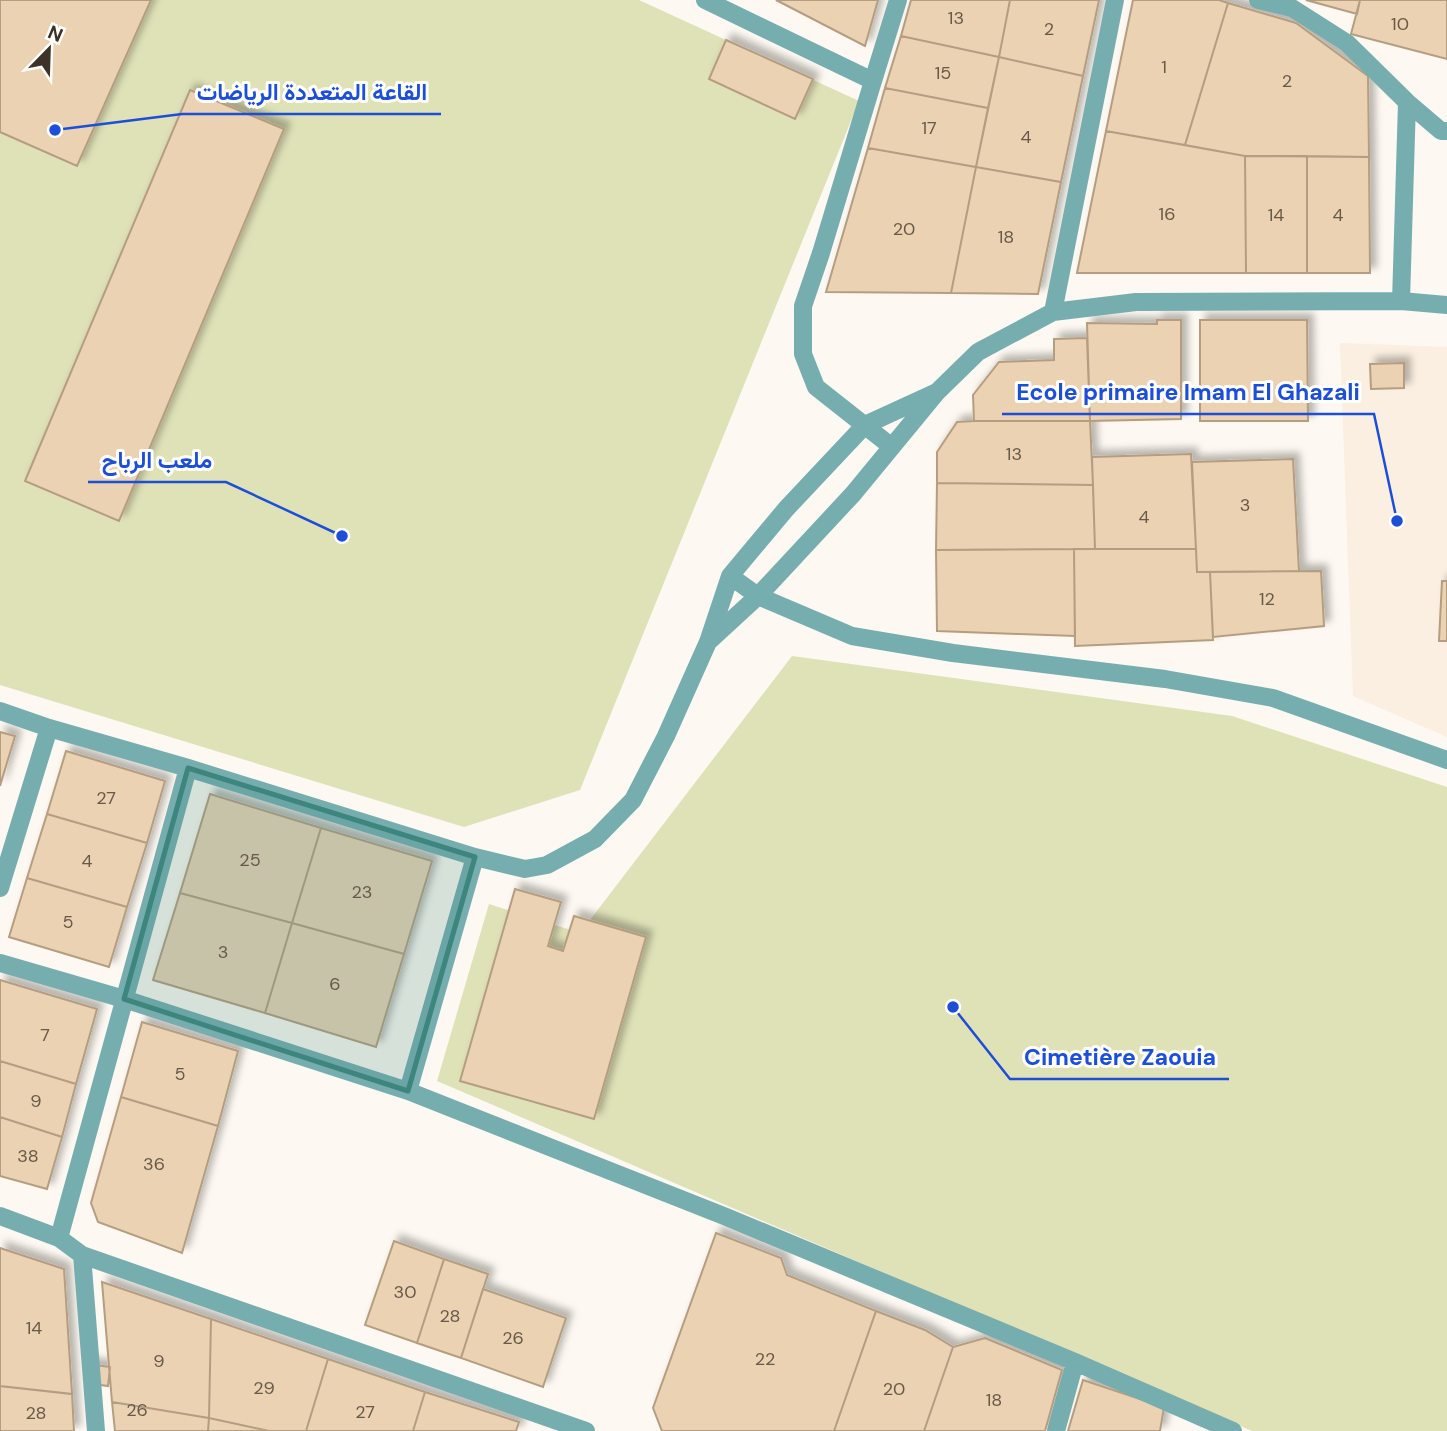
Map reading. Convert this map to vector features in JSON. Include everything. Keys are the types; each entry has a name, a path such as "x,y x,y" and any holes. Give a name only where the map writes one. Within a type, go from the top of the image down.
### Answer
{"street":[{"path":"705,0 873,81"},
{"path":"892,447 816,387 803,354 803,306 898,0"},
{"path":"1053,312 1115,0"},
{"path":"1258,0 1292,8 1347,43 1407,102 1441,131 1447,131"},
{"path":"1401,301 1407,102"},
{"path":"708,642 758,596 853,494 937,392 978,352 1053,312 1136,302 1401,301 1447,305"},
{"path":"0,711 475,857 526,869 547,865 595,839 633,800 666,736 708,642 730,576 786,509 865,425 937,392"},
{"path":"730,576 758,596 852,636 953,653 1165,679 1273,698 1447,760"},
{"path":"0,888 49,727"},
{"path":"59,1238 188,768"},
{"path":"408,1091 475,857"},
{"path":"0,963 124,999 408,1091 724,1216 1076,1362 1233,1431"},
{"path":"0,1216 59,1238 82,1255 586,1431"},
{"path":"82,1255 96,1431"},
{"path":"1056,1431 1076,1362"}],"highlighted area":[{"path":"188,768 475,857 408,1091 124,999"}],"shaded area":[{"path":"1340,343 1447,347 1447,737 1353,696"}],"green space":[{"path":"0,0 639,0 859,101 580,790 464,827 0,685"},
{"path":"792,656 1232,716 1447,787 1447,1431 1252,1431 437,1081 489,904 580,933"}],"building":[{"path":"0,0 151,0 77,166 0,132"},
{"path":"776,0 878,0 865,46"},
{"path":"911,0 1010,0 999,57 901,36"},
{"path":"1010,0 1099,0 1083,76 999,57"},
{"path":"1133,0 1219,0 1228,3 1185,145 1106,131"},
{"path":"1306,0 1360,0 1357,14"},
{"path":"1360,0 1447,0 1447,59 1351,34"},
{"path":"1228,3 1296,23 1368,76 1369,157 1245,156 1185,145"},
{"path":"901,36 999,57 988,108 885,88"},
{"path":"726,40 813,79 795,119 709,79"},
{"path":"999,57 1083,76 1061,182 976,167"},
{"path":"885,88 988,108 976,167 868,148"},
{"path":"190,90 284,129 119,521 25,481"},
{"path":"1106,131 1245,156 1246,273 1077,273"},
{"path":"868,148 976,167 951,293 826,292"},
{"path":"1245,156 1307,156 1307,273 1246,273"},
{"path":"1307,156 1369,157 1370,273 1307,273"},
{"path":"976,167 1061,182 1038,294 951,293"},
{"path":"1157,320 1181,320 1181,419 1090,421 1087,323 1157,324"},
{"path":"1200,320 1307,320 1308,421 1200,421"},
{"path":"1087,338 1090,421 974,421 973,395 999,362 1054,360 1054,339"},
{"path":"1404,363 1404,388 1371,389 1370,364"},
{"path":"1090,421 1093,485 937,483 937,452 957,422"},
{"path":"1191,454 1196,549 1095,549 1092,457"},
{"path":"1293,459 1299,571 1197,572 1192,462"},
{"path":"937,483 1093,485 1095,549 936,550"},
{"path":"1074,549 1196,549 1197,572 1210,572 1213,640 1075,646"},
{"path":"1074,549 1075,636 937,631 936,550"},
{"path":"1321,571 1324,626 1213,637 1210,572"},
{"path":"1442,581 1447,581 1447,641 1439,641"},
{"path":"0,732 15,736 0,786"},
{"path":"66,751 165,781 147,843 47,814"},
{"path":"210,794 321,828 292,923 180,893"},
{"path":"47,814 147,843 127,907 27,878"},
{"path":"321,828 432,861 404,954 292,923"},
{"path":"27,878 127,907 109,967 9,937"},
{"path":"515,889 561,902 548,946 563,951 574,916 646,937 594,1119 460,1081"},
{"path":"180,893 292,923 265,1013 153,980"},
{"path":"292,923 404,954 376,1047 265,1013"},
{"path":"0,980 97,1009 76,1084 0,1061"},
{"path":"142,1022 238,1051 218,1126 121,1097"},
{"path":"0,1061 76,1084 62,1137 0,1117"},
{"path":"121,1097 218,1126 182,1253 98,1222 91,1203"},
{"path":"0,1117 62,1137 47,1189 0,1176"},
{"path":"716,1233 781,1258 787,1275 876,1311 834,1431 662,1431 653,1408"},
{"path":"394,1241 444,1259 417,1343 365,1325"},
{"path":"0,1248 64,1269 72,1394 0,1386"},
{"path":"444,1259 488,1274 461,1358 417,1343"},
{"path":"102,1282 211,1319 209,1418 112,1402"},
{"path":"483,1289 566,1318 543,1387 461,1358"},
{"path":"876,1311 925,1330 953,1347 924,1431 834,1431"},
{"path":"211,1319 328,1359 306,1431 269,1431 209,1418"},
{"path":"985,1338 1062,1370 1045,1431 924,1431 953,1347"},
{"path":"328,1359 425,1392 413,1431 306,1431"},
{"path":"88,1364 110,1367 108,1386 86,1383"},
{"path":"1083,1380 1164,1407 1160,1431 1068,1431"},
{"path":"0,1386 72,1394 74,1431 0,1431"},
{"path":"425,1392 519,1422 516,1431 413,1431"},
{"path":"112,1402 209,1418 208,1431 115,1431"},
{"path":"209,1418 269,1431 208,1431"}],"place":[{"name":"القاعة المتعددة الرياضات","path":"55,130"},
{"name":"Ecole primaire Imam El Ghazali","path":"1397,521"},
{"name":"ملعب الرباح","path":"342,536"},
{"name":"Cimetière Zaouia","path":"953,1007"}]}
